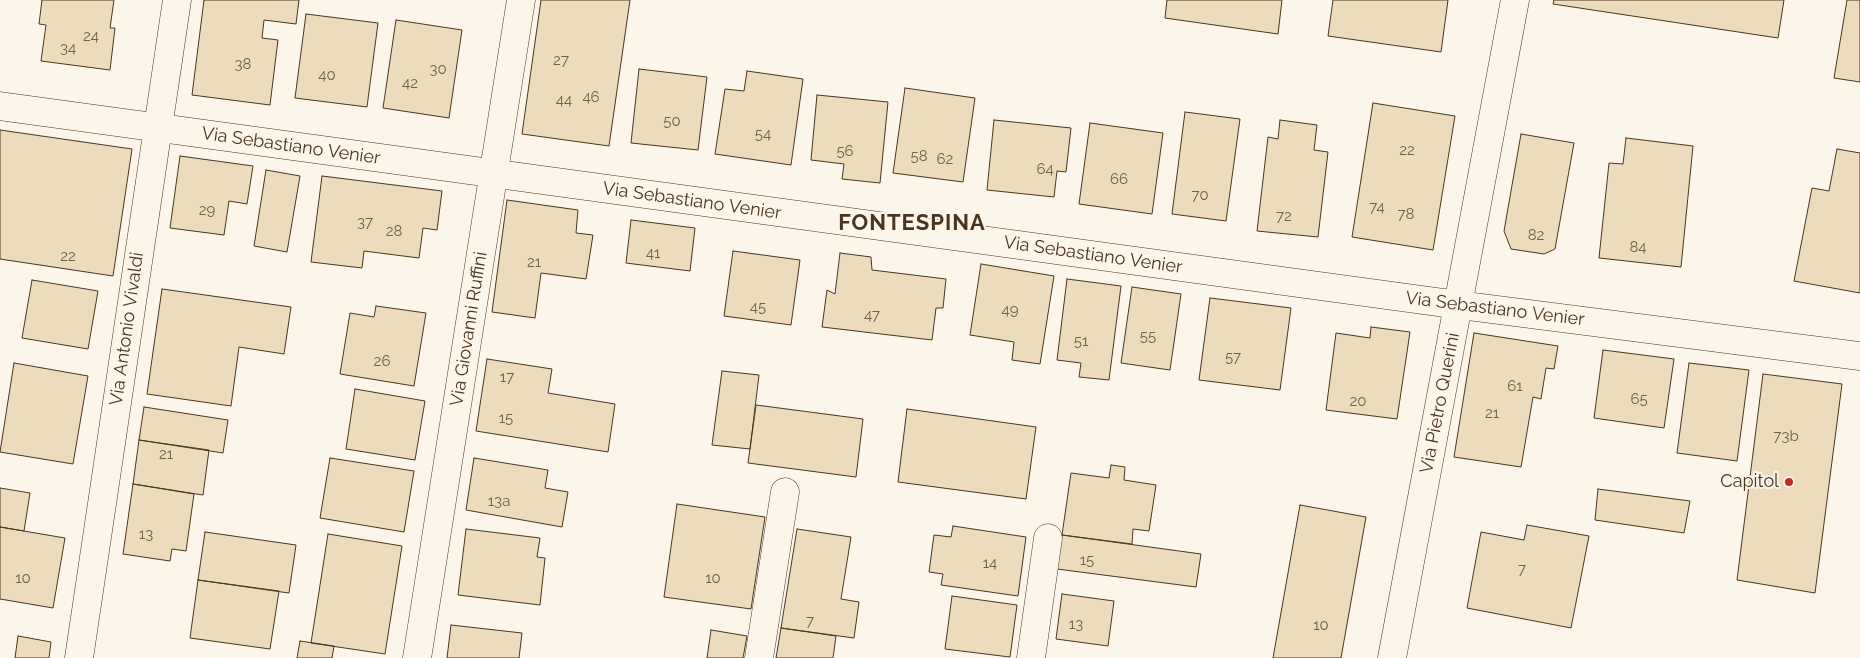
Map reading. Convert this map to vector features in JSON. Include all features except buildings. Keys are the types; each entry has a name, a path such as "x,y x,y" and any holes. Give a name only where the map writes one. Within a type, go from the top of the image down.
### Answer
{"street":[{"name":"Via Antonio Vivaldi","path":"79,658 156,128 177,0"},
{"name":"Via Giovanni Ruffini","path":"417,658 521,0"},
{"name":"Via Pietro Querini","path":"1392,658 1459,305 1514,0"},
{"name":"Via Sebastiano Venier","path":"0,106 1459,305 1860,356"},
{"path":"759,658 785,492"},
{"path":"1031,658 1048,538"}],"place":[{"name":"Capitol","path":"1789,482"}],"district":[{"name":"FONTESPINA","path":"912,223"}]}
